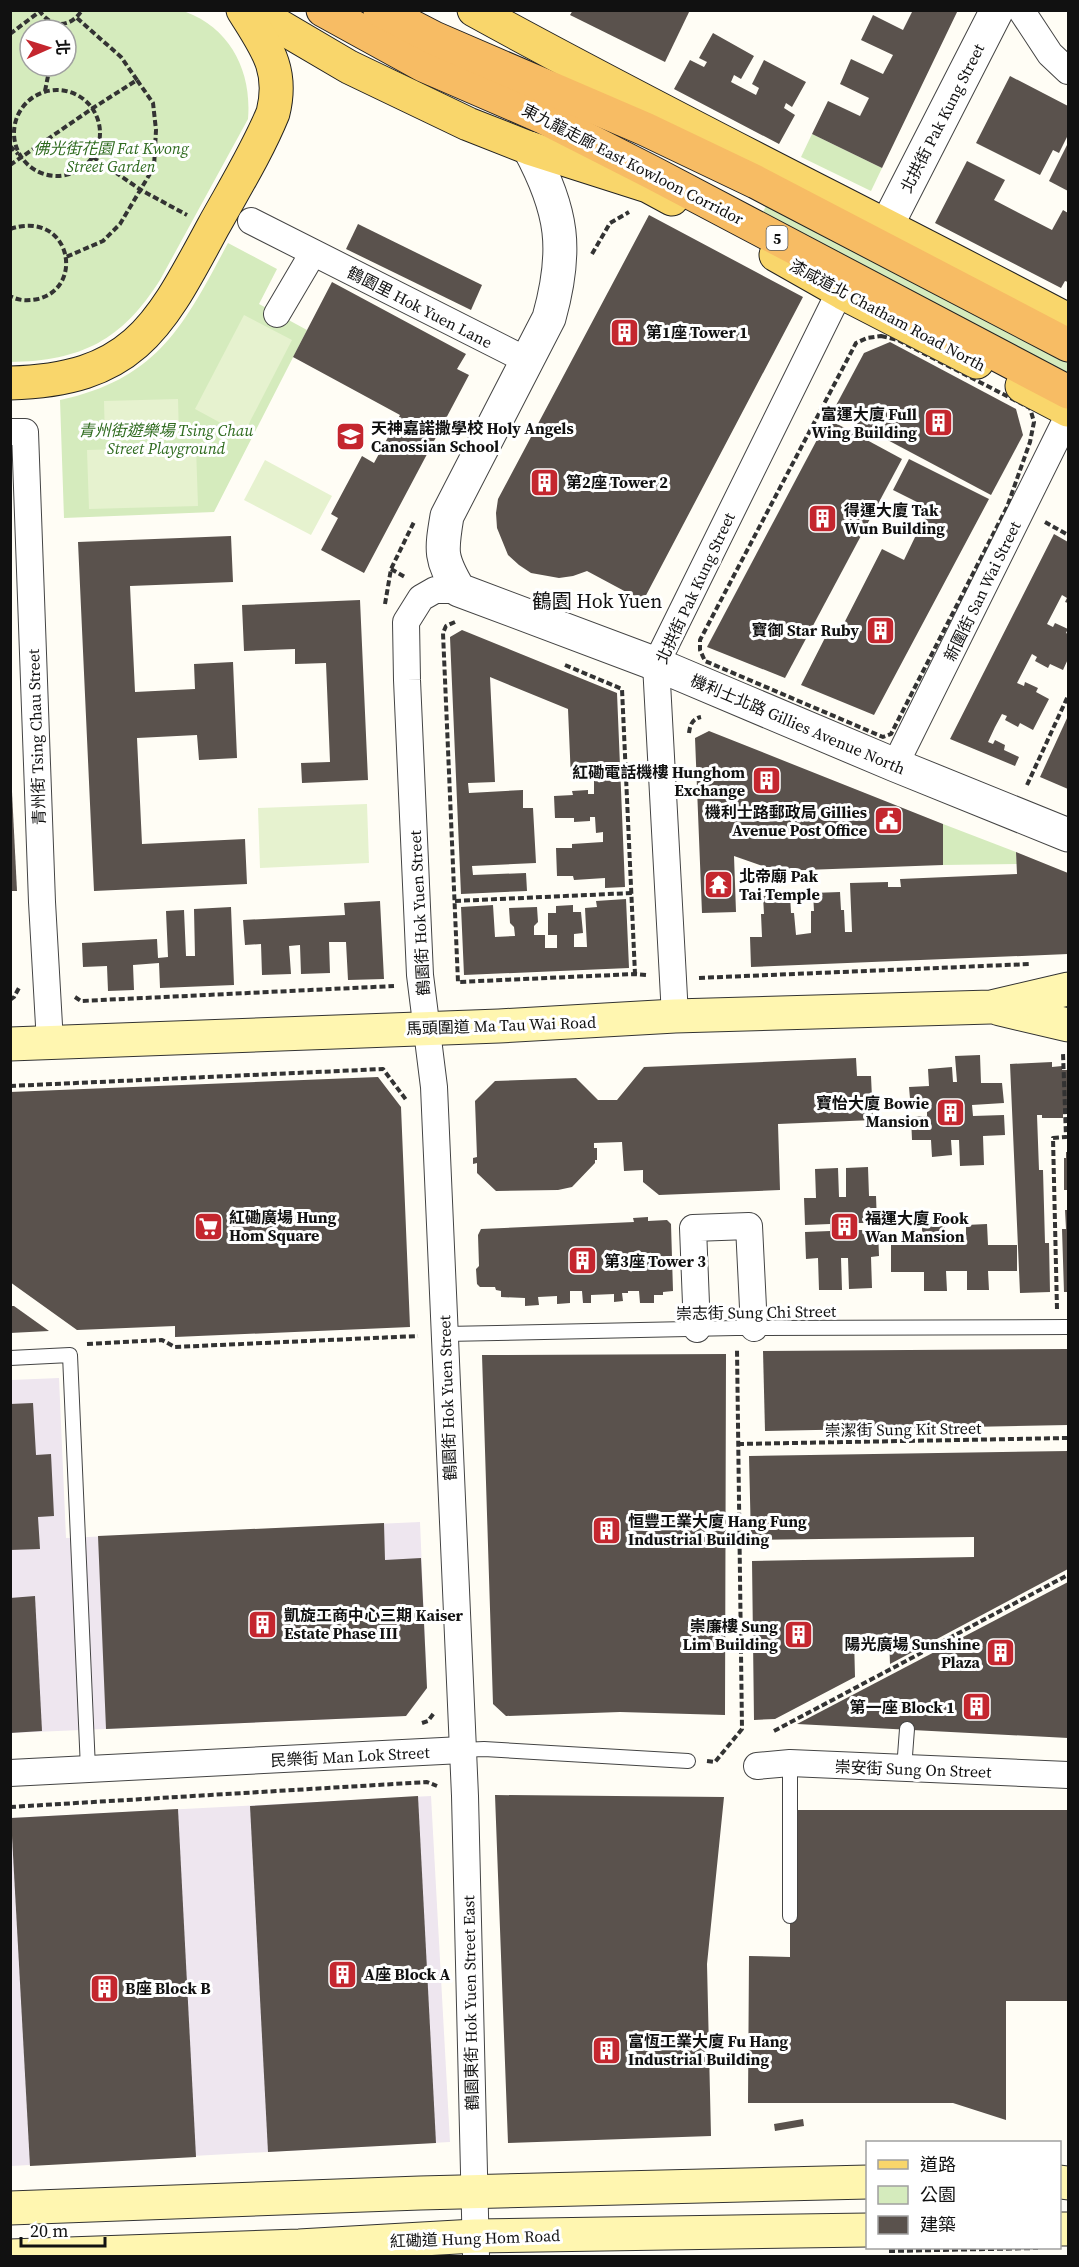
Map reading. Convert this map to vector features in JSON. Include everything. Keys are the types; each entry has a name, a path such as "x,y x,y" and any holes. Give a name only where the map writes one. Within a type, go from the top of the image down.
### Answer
{"highway":[{"name":"5","path":"323,10 423,65 489,78"},
{"name":"5","path":"380,10 434,38 489,78"},
{"name":"東九龍走廊 East Kowloon Corridor","path":"489,78 645,129 833,220 1068,345"},
{"name":"東九龍走廊 East Kowloon Corridor","path":"489,78 543,117 679,186 1068,392"}],"main road":[{"path":"10,383 60,378 104,364 139,342 166,311 273,113 277,98 276,72 271,56 243,10"},
{"name":"漆咸道北 Chatham Road North","path":"252,10 349,67 468,124 529,148 648,186 840,291 1068,410"},
{"path":"474,10 729,146 887,225 1068,320"},
{"name":"馬頭圍道 Ma Tau Wai Road","path":"10,1044 675,1016 991,1007 1068,989"},
{"name":"馬頭圍道 Ma Tau Wai Road","path":"991,1007 1066,1038"},
{"path":"10,2208 474,2191 866,2182"},
{"name":"紅磡道 Hung Hom Road","path":"10,2256 299,2246 475,2246 866,2230"}],"street":[{"name":"北拱街 Pak Kung Street","path":"887,225 997,10"},
{"path":"1021,10 1050,54 1068,71"},
{"path":"459,590 444,565 442,542 447,516 549,318 558,284 561,248 557,213 546,180 529,148"},
{"name":"鶴園里 Hok Yuen Lane","path":"251,221 528,361"},
{"path":"278,314 313,253"},
{"name":"北拱街 Pak Kung Street","path":"675,1016 656,664 840,291"},
{"name":"新圍街 San Wai Street","path":"895,765 1068,416"},
{"name":"青州街 Tsing Chau Street","path":"18,432 50,1043"},
{"name":"鶴園街 Hok Yuen Street","path":"459,590 435,590 422,598 406,622 420,975 434,1087 462,1750"},
{"name":"機利士北路 Gillies Avenue North","path":"459,590 656,664 1068,835"},
{"path":"698,1329 693,1228 749,1226 745,1337"},
{"name":"民樂街 Man Lok Street","path":"10,1773 462,1750"},
{"name":"鶴園東街 Hok Yuen Street East","path":"462,1750 475,2246"},
{"name":"崇安街 Sung On Street","path":"757,1766 790,1763 1068,1775"}],"lane":[{"name":"崇志街 Sung Chi Street","path":"445,1334 698,1329 745,1337 1063,1327"},
{"path":"10,1358 70,1355 88,1769"},
{"path":"904,1769 907,1729"},
{"name":"民樂街 Man Lok Street","path":"462,1750 484,1749 688,1761"},
{"path":"790,1763 790,1916"}],"path":[{"path":"30,10 35,16"},
{"path":"77,18 82,10"},
{"path":"10,34 39,11"},
{"path":"66,257 104,241 120,224 154,167 156,130 153,103 121,57 78,19"},
{"path":"45,91 48,78"},
{"path":"10,165 136,80"},
{"path":"10,146 29,166 40,173 52,177 75,173 86,166 99,145 101,132 99,119 93,108 83,98 72,92 58,89 33,96 16,118 15,145 21,157"},
{"path":"93,157 141,190 189,215"},
{"path":"591,255 610,223 623,214 633,211"},
{"path":"10,229 22,225 45,228 55,235 66,257 66,270 61,282 52,292 28,301 10,296"},
{"path":"881,336 898,340 1030,408 1034,422 1030,442 1007,507 891,734 883,737 876,735 705,661 700,650 700,640 856,343 867,338 881,336"},
{"path":"1048,511 1042,521 1068,535"},
{"path":"391,569 409,580"},
{"path":"462,623 451,622 443,633 458,982 635,974 622,689 557,662"},
{"path":"1023,794 1068,696"},
{"path":"689,733 690,724 695,718 704,716"},
{"path":"454,900 632,893"},
{"path":"697,967 697,978 1033,964"},
{"path":"74,987 75,999 81,1001 395,986"},
{"path":"1063,1327 1053,1138 1066,1137 1066,1038"},
{"path":"10,1086 383,1069 409,1104"},
{"path":"418,1324 419,1348"},
{"path":"70,1355 81,1344 162,1340 175,1347 418,1336"},
{"path":"716,1762 742,1729 738,1444 745,1337"},
{"name":"崇潔街 Sung Kit Street","path":"738,1444 1068,1438"},
{"path":"774,1731 1068,1575"},
{"path":"415,1726 428,1721 436,1708"},
{"path":"10,1807 427,1782 437,1786 442,1796"}],"shaded area":[{"name":"凱旋工商中心三期 Kaiser Estate Phase III","path":"59,1378 66,1538 420,1522 427,1688 406,1716 11,1733 11,1380"},
{"path":"431,1796 450,2142 11,2166 10,1818"}],"green space":[{"name":"佛光街花園 Fat Kwong Street Garden","path":"169,9 186,12 215,29 235,54 246,85 248,119 160,280 146,301 115,332 98,343 79,351 36,361 10,362 10,11"},
{"path":"812,134 882,168 871,191 801,157"},
{"path":"773,192 1068,348 1068,378 761,216"},
{"name":"青州街遊樂場 Tsing Chau Street Playground","path":"228,243 277,269 259,304 307,330 214,512 64,518 60,400 94,391 145,363 181,323"},
{"path":"244,315 292,340 243,435 195,409"},
{"path":"178,399 179,437 105,440 104,401"},
{"path":"196,447 198,506 89,509 87,450"},
{"path":"265,460 332,496 311,535 244,500"},
{"path":"367,804 369,863 260,868 258,808"},
{"path":"943,824 1016,852 1017,864 943,865"}],"building":[{"path":"573,10 690,10 665,62 570,15"},
{"path":"913,10 958,10 882,168 812,134 828,101 860,116 869,98 840,84 851,59 883,74 893,55 861,40 873,15 903,30"},
{"path":"713,33 754,56 741,79 734,75 731,82 756,95 759,88 752,84 764,60 806,82 792,107 786,103 784,108 795,115 779,144 674,89 690,60 704,67 707,62 699,58"},
{"path":"1010,76 1068,106 1068,135 1059,153 1053,150 1040,175 976,143"},
{"path":"1068,143 1068,191 1049,181"},
{"path":"967,161 1005,180 994,200 1052,230 1063,210 1068,213 1068,282 1065,281 1061,288 935,223"},
{"path":"649,215 803,297 643,601 587,571 559,578 531,573 508,555 497,528 496,513 498,499"},
{"path":"358,224 482,285 471,310 346,249"},
{"path":"332,282 466,354 457,369 469,375 364,573 321,550 338,518 331,514 362,456 374,463 400,415 293,357"},
{"name":"富運大廈 Full Wing Building","path":"890,342 1016,409 1023,435 991,495 833,411 864,353"},
{"path":"828,419 902,459 785,678 707,647"},
{"name":"寶御 Star Ruby","path":"909,459 989,499 874,715 801,685 830,628 839,633 882,549 904,560 929,508 893,490"},
{"path":"1054,534 1068,542 1068,603 1065,602 1067,598 1062,595 1047,624 1053,627 1055,623 1068,629 1066,633 1068,634 1068,659 1063,670 1050,664 1048,668 1035,661 1037,657 1032,654 1017,683 1024,686 1025,682 1038,688 1036,692 1049,699 1033,730 1020,723 1018,727 1005,720 1007,716 1002,714 995,727 988,742 993,744 995,740 1005,745 1004,750 1019,757 1015,766 950,739"},
{"path":"231,536 233,582 130,586 135,692 195,689 194,664 233,662 237,758 199,760 197,735 137,738 142,844 245,839 247,884 94,891 78,542"},
{"path":"360,600 368,780 302,783 301,763 330,762 326,663 295,664 295,649 244,651 242,605"},
{"path":"462,630 617,693 625,887 605,888 605,878 574,880 573,876 557,876 556,848 572,848 572,844 603,842 603,832 596,833 595,817 590,817 590,821 574,822 574,818 555,818 554,796 573,795 572,791 588,790 588,794 594,794 594,778 571,779 568,709 490,677 495,782 468,783 469,793 523,790 523,808 533,808 536,863 472,866 473,875 526,873 527,891 461,894 450,637"},
{"path":"1068,716 1068,789 1040,777"},
{"name":"紅磡電話機樓 Hunghom Exchange","path":"709,731 943,824 943,865 777,871 734,856 736,912 702,913 695,738"},
{"path":"10,792 12,792 17,891 10,891"},
{"path":"1016,852 1068,873 1068,954 751,967 750,937 762,937 763,896 790,895 796,935 811,933 811,911 814,911 813,893 840,892 845,932 852,932 850,883 888,882 888,887 901,887 900,879 1017,874"},
{"path":"626,899 629,968 464,975 461,907 493,905 495,937 515,936 514,927 510,923 509,908 537,907 538,922 534,926 534,935 545,935 545,948 557,948 557,935 548,935 548,913 556,913 556,906 573,905 573,912 581,912 583,933 574,934 574,947 587,947 585,908 597,907 596,901"},
{"path":"380,901 384,979 348,980 346,942 329,942 330,973 301,974 300,945 289,946 291,974 262,975 261,944 245,945 243,920 345,915 344,903"},
{"path":"231,907 234,985 160,988 159,963 133,965 134,990 108,991 107,966 83,967 82,943 157,939 158,958 168,957 166,911 184,910 186,956 195,956 194,909"},
{"name":"寶怡大廈 Bowie Mansion","path":"980,1055 981,1083 1002,1083 1004,1103 972,1105 973,1116 1004,1115 1005,1135 983,1136 984,1165 960,1166 959,1140 951,1140 952,1155 932,1157 931,1140 912,1140 911,1117 927,1116 927,1109 911,1110 909,1087 929,1086 928,1069 952,1067 953,1082 957,1082 955,1056"},
{"path":"856,1058 857,1076 871,1076 873,1120 778,1124 780,1190 659,1195 643,1182 643,1170 624,1171 622,1142 594,1143 594,1148 597,1148 595,1163 572,1187 558,1190 496,1191 477,1173 477,1163 473,1164 473,1158 477,1157 475,1101 495,1081 576,1078 598,1100 617,1100 644,1067"},
{"path":"1052,1062 1052,1067 1062,1066 1062,1070 1068,1070 1068,1114 1063,1114 1063,1118 1042,1118 1042,1115 1037,1115 1039,1170 1043,1170 1045,1243 1049,1243 1050,1292 1020,1293 1010,1064"},
{"name":"紅磡廣場 Hung Hom Square","path":"378,1077 401,1107 410,1327 175,1337 175,1326 77,1330 10,1282 10,1092"},
{"path":"1066,1152 1068,1152 1068,1190 1064,1190 1064,1158 1066,1158"},
{"name":"福運大廈 Fook Wan Mansion","path":"868,1167 869,1196 876,1196 877,1223 857,1223 857,1230 878,1230 879,1256 871,1257 872,1288 849,1289 848,1258 841,1258 842,1290 819,1290 818,1258 806,1259 805,1232 830,1231 830,1224 805,1225 804,1198 816,1198 815,1169 838,1168 839,1197 846,1197 846,1168"},
{"path":"1065,1210 1068,1210 1068,1292 1064,1292 1062,1229 1066,1229"},
{"name":"第3座 Tower 3","path":"648,1217 648,1221 667,1220 671,1224 673,1291 663,1292 663,1295 654,1295 654,1303 640,1303 639,1291 628,1291 628,1293 622,1293 623,1301 614,1302 614,1294 591,1295 591,1303 583,1303 582,1291 570,1291 570,1303 557,1304 557,1296 538,1297 539,1305 525,1306 525,1298 501,1297 501,1291 496,1290 495,1287 480,1287 477,1284 478,1235 481,1229 634,1222 633,1218"},
{"path":"987,1224 988,1245 1017,1245 1017,1271 988,1271 989,1290 967,1290 967,1271 946,1271 947,1291 924,1291 924,1272 891,1272 891,1245 922,1245 922,1225 945,1225 945,1244 966,1244 966,1225"},
{"path":"10,1306 14,1306 49,1331 10,1333"},
{"path":"1068,1349 1068,1425 765,1431 763,1351"},
{"name":"恒豐工業大廈 Hang Fung Industrial Building","path":"726,1354 725,1715 620,1712 506,1716 493,1704 482,1355"},
{"path":"33,1403 36,1455 51,1454 54,1516 38,1517 40,1549 10,1550 10,1404"},
{"path":"1068,1451 1068,1569 890,1664 889,1637 854,1638 855,1677 775,1719 754,1720 752,1561 974,1557 974,1537 751,1540 749,1456"},
{"name":"凱旋工商中心三期 Kaiser Estate Phase III","path":"384,1523 385,1560 421,1558 427,1688 406,1716 106,1729 98,1536"},
{"name":"陽光廣場 Sunshine Plaza","path":"1068,1582 1068,1738 797,1724"},
{"path":"35,1596 42,1731 10,1733 10,1598"},
{"name":"富恆工業大廈 Fu Hang Industrial Building","path":"495,1795 724,1797 707,1964 711,2136 508,2143"},
{"name":"A座 Block A","path":"418,1796 436,2143 268,2152 250,1806"},
{"name":"B座 Block B","path":"178,1809 196,2157 30,2166 11,1818"},
{"path":"790,1810 1068,1810 1068,2001 1006,2001 1006,2120 953,2103 748,2103 749,1956 790,1957"},
{"path":"803,2119 804,2126 775,2131 774,2124"}],"place":[{"name":"第1座 Tower 1","path":"625,332"},
{"name":"富運大廈 Full Wing Building","path":"938,423"},
{"name":"天神嘉諾撒學校 Holy Angels Canossian School","path":"350,437"},
{"name":"第2座 Tower 2","path":"545,482"},
{"name":"得運大廈 Tak Wun Building","path":"823,519"},
{"name":"寶御 Star Ruby","path":"880,630"},
{"name":"紅磡電話機樓 Hunghom Exchange","path":"766,781"},
{"name":"機利士路郵政局 Gillies Avenue Post Office","path":"888,821"},
{"name":"北帝廟 Pak Tai Temple","path":"718,885"},
{"name":"寶怡大廈 Bowie Mansion","path":"950,1112"},
{"name":"紅磡廣場 Hung Hom Square","path":"208,1226"},
{"name":"福運大廈 Fook Wan Mansion","path":"844,1227"},
{"name":"第3座 Tower 3","path":"583,1261"},
{"name":"恒豐工業大廈 Hang Fung Industrial Building","path":"607,1530"},
{"name":"凱旋工商中心三期 Kaiser Estate Phase III","path":"263,1624"},
{"name":"崇廉樓 Sung Lim Building","path":"799,1635"},
{"name":"陽光廣場 Sunshine Plaza","path":"1001,1653"},
{"name":"第一座 Block 1","path":"976,1707"},
{"name":"A座 Block A","path":"343,1974"},
{"name":"B座 Block B","path":"104,1988"},
{"name":"富恆工業大廈 Fu Hang Industrial Building","path":"607,2050"}],"district":[{"name":"鶴園 Hok Yuen","path":"597,601"}]}
